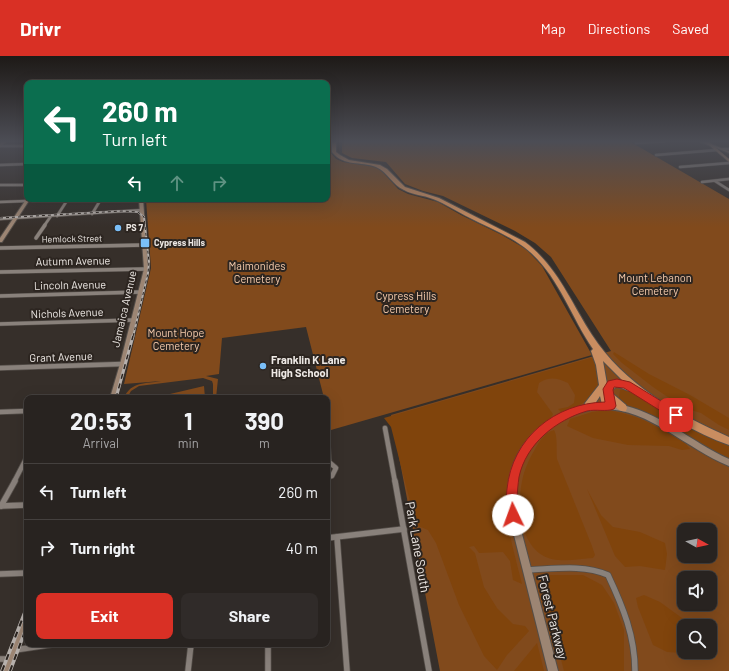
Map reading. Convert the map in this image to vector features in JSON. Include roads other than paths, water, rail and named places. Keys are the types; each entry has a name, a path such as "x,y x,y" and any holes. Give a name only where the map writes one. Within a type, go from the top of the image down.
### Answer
{"highway":[{"path":"383,170 401,187 451,204 515,234 534,247 551,264 599,342 624,371 645,389 674,409 729,436"},
{"path":"391,170 402,183 409,187 440,197 515,238 534,251 548,267 600,352 629,381 658,404"},
{"path":"586,330 601,364 603,386 609,406"},
{"path":"609,406 608,389 610,385 621,383 694,425 729,441"},
{"path":"588,406 603,386"},
{"path":"608,394 623,408"}],"main road":[{"path":"0,241 26,202"},
{"name":"Jamaica Avenue","path":"114,395 146,269 141,202"},
{"path":"588,406 623,408 649,417 712,455 729,463"},
{"name":"Forest Parkway","path":"553,671 514,526 511,501 513,477 517,464 528,445 545,427 568,414 588,406"},
{"path":"6,671 24,624"}],"street":[{"path":"702,182 729,179"},
{"path":"715,180 729,190"},
{"path":"0,185 24,185"},
{"path":"0,202 24,200"},
{"path":"57,216 66,202"},
{"path":"92,214 99,202"},
{"path":"0,219 142,210"},
{"path":"36,238 51,216"},
{"name":"Hemlock Street","path":"0,248 145,244"},
{"name":"Autumn Avenue","path":"0,272 146,269"},
{"name":"Lincoln Avenue","path":"0,296 141,292"},
{"name":"Nichols Avenue","path":"0,324 134,320"},
{"name":"Grant Avenue","path":"0,368 123,364"},
{"path":"0,412 24,411"},
{"name":"Park Lane South","path":"385,428 429,671"},
{"path":"1,506 24,463"},
{"path":"330,463 336,468 332,476 330,476"},
{"path":"1,506 24,505"},
{"path":"330,538 404,529"},
{"path":"337,537 347,671"},
{"path":"527,570 581,568 597,570 608,575 624,609 635,652 635,671"},
{"path":"0,574 24,573"},
{"path":"0,659 13,654 42,647"},
{"path":"188,671 191,647"},
{"path":"268,647 268,671"}],"railway":[{"path":"0,218 122,211 138,212 144,217 149,262 148,273 133,337"},
{"path":"117,395 133,336"},
{"path":"2,671 24,615"},
{"path":"10,671 24,634"}],"place":[{"name":"PS 7","path":"118,228"},
{"name":"Cypress Hills","path":"145,243"},
{"name":"Franklin K Lane High School","path":"263,366"}],"park label":[{"name":"Maimonides Cemetery","path":"257,272"},
{"name":"Mount Lebanon Cemetery","path":"655,284"},
{"name":"Cypress Hills Cemetery","path":"406,302"},
{"name":"Mount Hope Cemetery","path":"176,339"}]}
